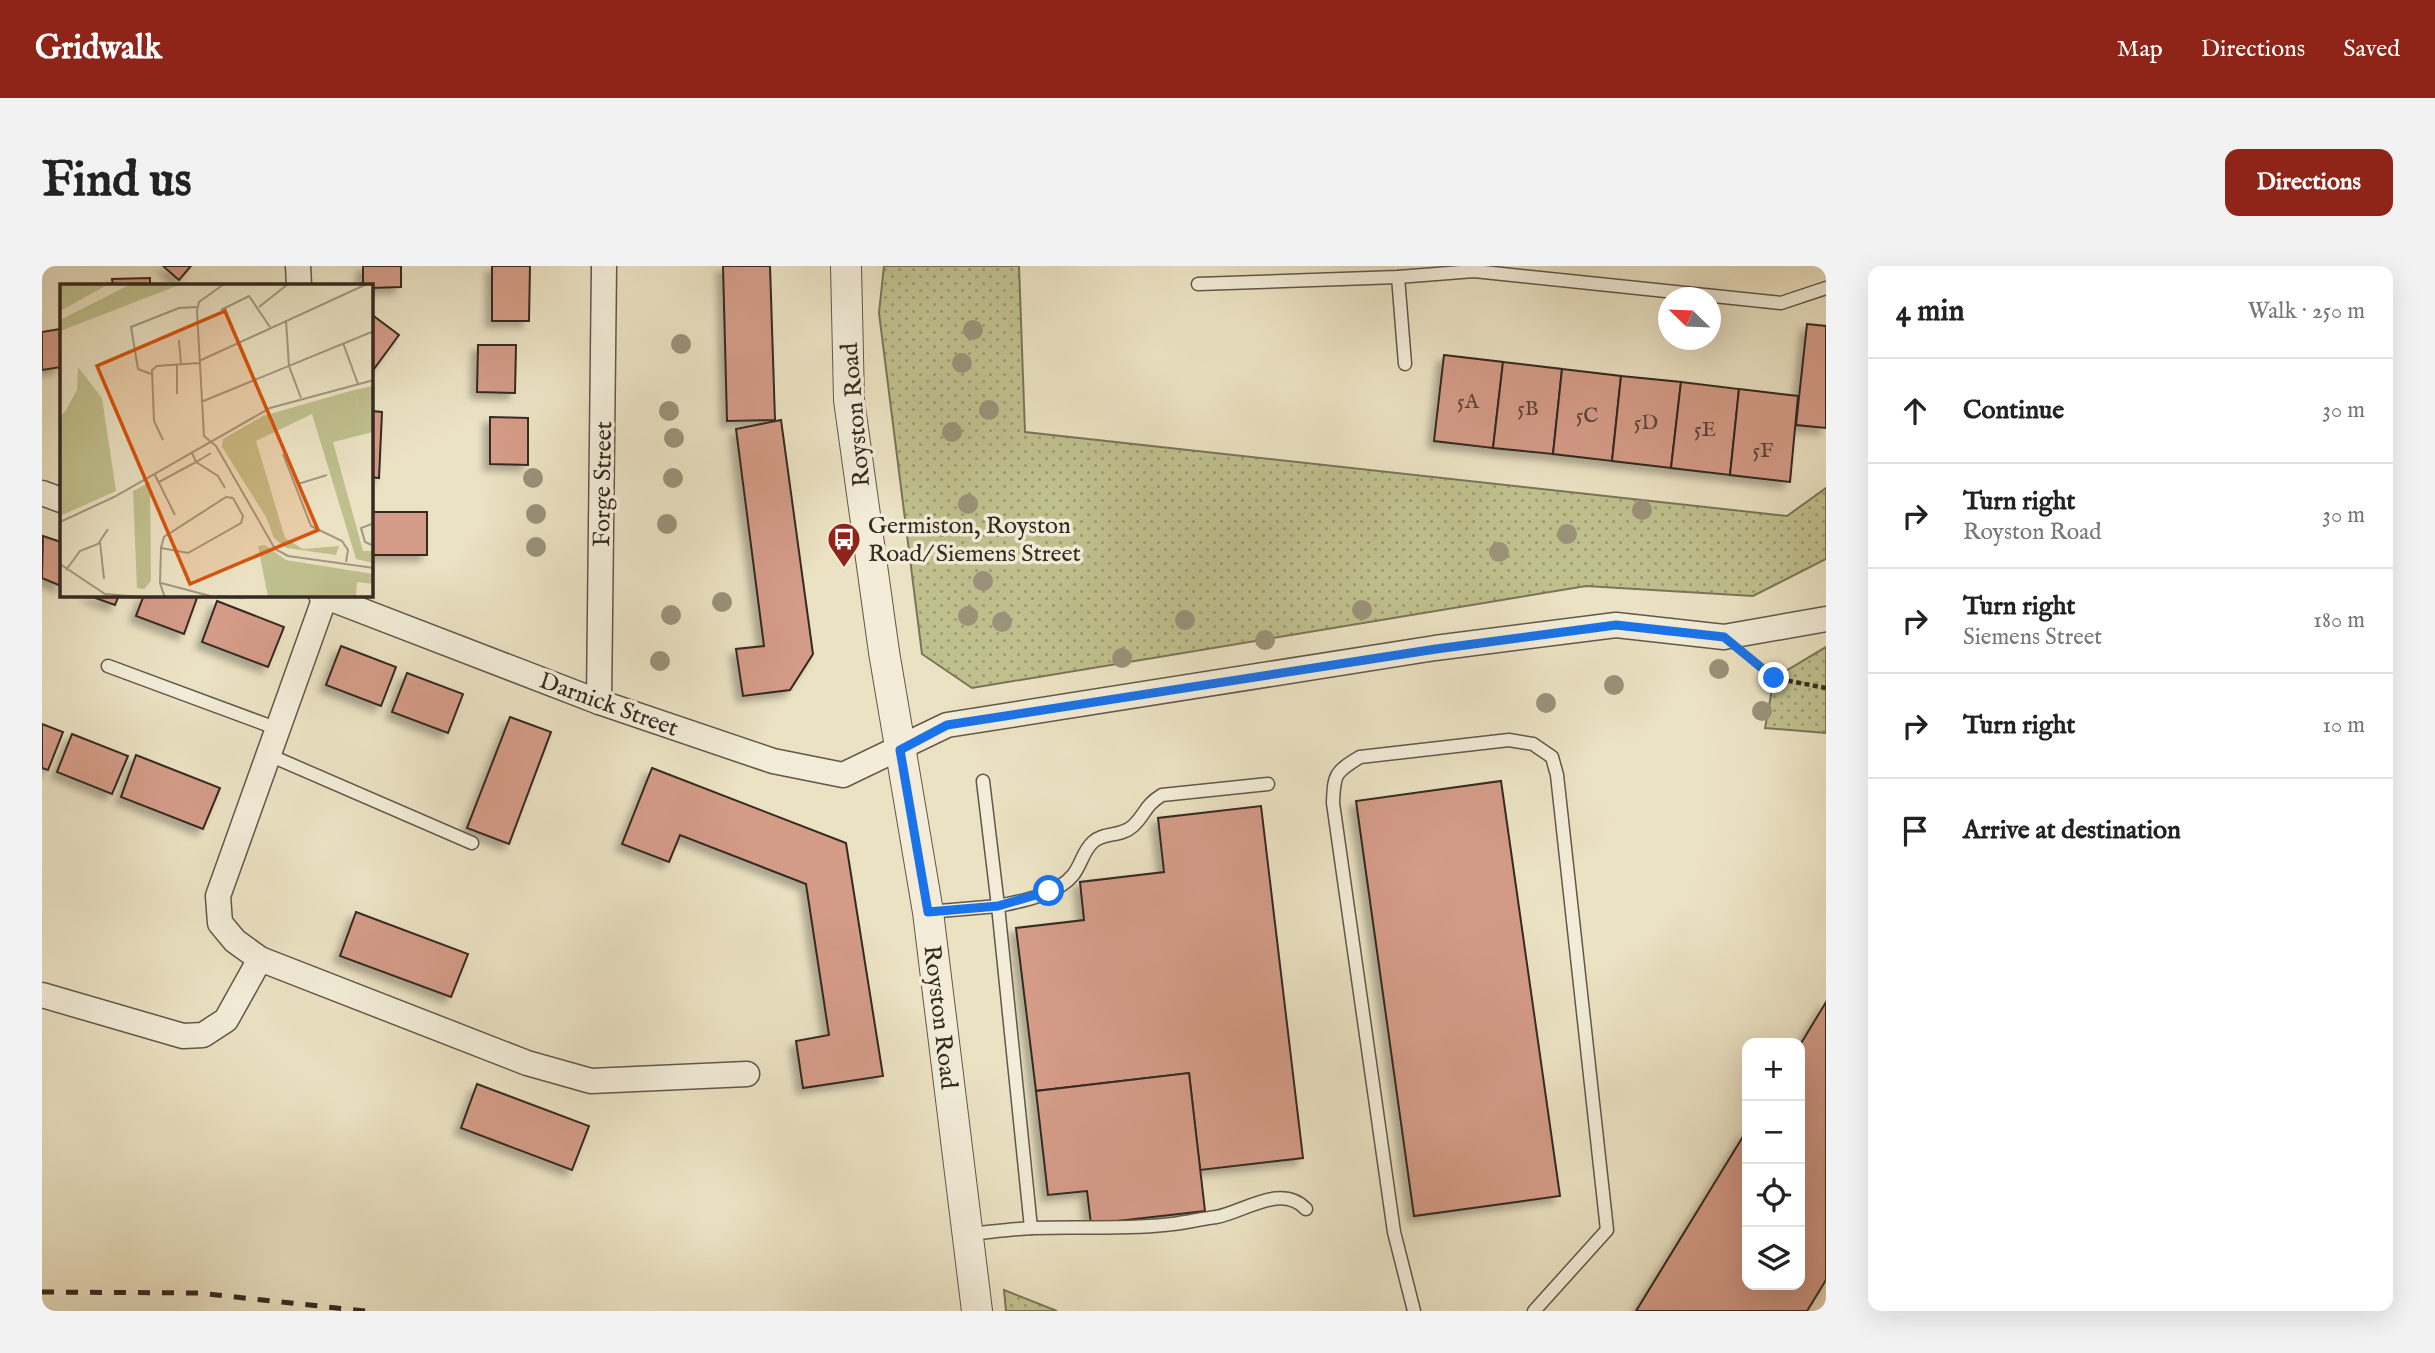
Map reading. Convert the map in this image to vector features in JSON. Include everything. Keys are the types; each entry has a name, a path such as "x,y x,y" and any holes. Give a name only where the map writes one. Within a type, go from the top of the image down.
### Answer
{"street":[{"path":"298,266 299,284"},
{"name":"Forge Street","path":"599,702 604,266"},
{"name":"Royston Road","path":"846,266 849,400 870,558 928,912 977,1311"},
{"path":"42,493 60,500"},
{"path":"323,597 218,896 220,923 235,941 260,959 527,1063 592,1081 747,1074"},
{"name":"Darnick Street","path":"326,597 599,702 773,761 843,775 900,750 947,725 1449,647 1616,625 1724,637 1826,619"},
{"path":"42,995 183,1036 203,1035 226,1020 260,959"}],"lane":[{"path":"1198,284 1398,277 1453,269 1781,303 1826,288"},
{"path":"1398,277 1405,364"},
{"path":"108,666 278,729"},
{"path":"1414,1311 1394,1233 1333,803 1334,785 1339,770 1360,757 1509,740 1533,744 1552,757 1557,775 1607,1230 1534,1311"},
{"path":"269,755 471,843"},
{"path":"983,781 1031,1228"},
{"path":"928,912 998,906 1064,885 1074,874 1093,842 1133,827 1149,803 1162,795 1268,784"},
{"path":"970,1248 1031,1228 1173,1224 1231,1214 1253,1203 1270,1199 1289,1198 1306,1209"}],"path":[{"path":"1724,637 1774,678 1826,688"}],"green space":[{"path":"884,266 1019,266 1025,432 1787,516 1826,488 1826,559 1753,596 1586,586 972,688 922,654 879,313"},
{"path":"1826,647 1826,733 1765,728 1774,678"},
{"path":"1004,1290 1057,1311 1006,1311"}],"building":[{"path":"163,266 191,266 179,280"},
{"path":"363,266 401,266 401,287 373,288 373,284 363,284"},
{"path":"492,266 530,266 529,321 492,321"},
{"path":"723,266 770,266 775,420 727,421"},
{"path":"150,278 150,284 113,284 112,279"},
{"path":"373,316 399,335 373,370"},
{"path":"1807,324 1826,326 1826,428 1796,425"},
{"path":"60,329 60,367 42,370 42,332"},
{"path":"478,345 516,345 515,393 477,392"},
{"path":"1444,355 1503,362 1493,448 1434,441"},
{"path":"1503,362 1562,369 1553,454 1493,448"},
{"path":"1562,369 1621,376 1612,461 1553,454"},
{"path":"1621,376 1681,382 1671,468 1612,461"},
{"path":"1681,382 1739,389 1730,475 1671,468"},
{"path":"1739,389 1798,396 1790,482 1730,475"},
{"path":"373,411 382,412 379,478 373,477"},
{"path":"490,417 528,418 528,465 490,464"},
{"path":"781,420 813,654 790,690 743,696 736,649 764,646 736,429"},
{"path":"373,512 427,512 427,555 373,555"},
{"path":"43,536 60,542 60,586 42,578"},
{"path":"93,597 118,597 115,605"},
{"path":"143,597 197,597 184,634 136,616"},
{"path":"217,601 284,627 268,667 202,642"},
{"path":"341,646 396,667 381,706 326,685"},
{"path":"407,673 463,694 448,733 392,712"},
{"path":"510,717 551,732 509,844 467,828"},
{"path":"42,724 63,732 48,770 42,768"},
{"path":"72,734 128,756 112,794 57,772"},
{"path":"136,755 220,788 203,829 121,797"},
{"path":"652,768 846,843 883,1076 803,1088 796,1041 829,1035 806,884 680,835 669,862 622,844"},
{"path":"1501,781 1560,1196 1414,1216 1356,801"},
{"path":"1261,806 1303,1158 1200,1170 1189,1073 1036,1091 1016,928 1084,920 1080,882 1164,872 1158,818"},
{"path":"356,912 468,954 451,997 340,956"},
{"path":"1826,1002 1826,1280 1807,1311 1636,1311 1742,1138 1742,1290 1805,1290 1804,1038"},
{"path":"1189,1073 1205,1211 1091,1224 1087,1191 1048,1195 1036,1091"},
{"path":"477,1084 589,1126 572,1170 461,1128"}],"railway":[{"path":"42,1292 198,1293 365,1311"}],"place":[{"name":"Germiston, Royston Road/ Siemens Street","path":"844,569"}],"route":[{"path":"1049,891 998,906 928,912 900,750 947,725 1436,649 1616,625 1724,637 1774,678"}]}
